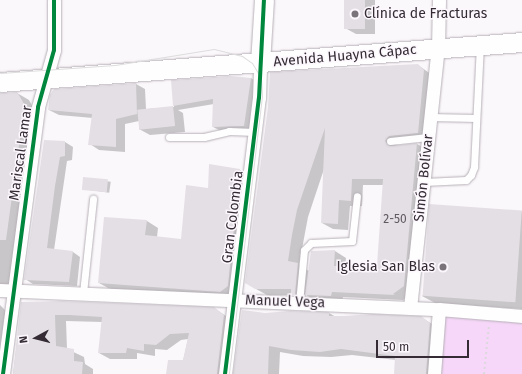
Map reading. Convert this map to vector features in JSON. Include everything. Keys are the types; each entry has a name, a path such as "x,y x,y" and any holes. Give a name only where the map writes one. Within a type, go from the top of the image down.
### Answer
{"street":[{"name":"Mariscal Lamar","path":"3,374 6,289 38,107 54,50 54,0"},
{"path":"260,63 264,0"},
{"name":"Simón Bolívar","path":"410,308 438,48 439,0"},
{"name":"Avenida Huayna Cápac","path":"0,82 522,42"},
{"name":"Gran Colombia","path":"225,374 254,132 260,63"},
{"name":"Manuel Vega","path":"6,289 234,302 299,303 439,309 522,316"},
{"path":"434,374 439,309"}],"lane":[{"path":"424,182 466,180 471,175 474,166 480,45"},
{"path":"430,117 476,118"},
{"path":"169,137 204,137 229,131 254,132"},
{"path":"390,140 428,137"},
{"path":"299,303 304,250 311,243 352,241 357,196"},
{"path":"83,293 93,199"}],"path":[{"path":"484,374 490,313"}],"shaded area":[{"path":"442,314 522,320 522,374 437,374"}],"building":[{"name":"Clínica de Fracturas","path":"344,0 365,0 365,29 344,29"},
{"path":"418,64 424,70 418,133 389,136 385,141 390,146 417,143 404,286 393,294 395,295 332,292 331,296 305,295 311,251 335,250 334,266 377,265 383,179 352,179 351,201 339,200 338,224 321,223 325,128 297,210 292,235 288,261 298,263 295,295 291,295 291,289 255,289 245,283 268,107 270,72"},
{"path":"231,76 251,78 244,126 212,127 213,99 173,106 171,80"},
{"path":"136,83 137,114 116,119 116,147 88,145 92,114 48,110 50,95 54,89"},
{"path":"17,92 23,102 20,138 6,240 0,240 0,93"},
{"path":"173,106 175,126 139,130 137,110"},
{"path":"44,140 65,141 65,156 60,157 47,248 73,251 69,282 24,280"},
{"path":"209,164 240,169 228,286 220,292 98,283 104,217 147,220 145,235 181,239 186,185 208,188"},
{"path":"83,177 108,179 107,192 82,190"},
{"path":"429,204 522,210 515,302 423,296"},
{"path":"63,301 214,307 224,315 217,374 166,374 168,360 183,360 189,333 170,334 156,345 144,344 144,351 127,348 126,353 98,353 102,317 55,315 56,346 74,349 74,361 83,362 82,374 13,374 21,302"},
{"path":"242,310 265,313 290,311 329,312 329,316 373,314 421,316 430,323 426,374 394,374 395,356 341,349 320,352 291,350 269,346 268,374 233,374"}],"tram line":[{"path":"0,73 115,65 214,49 242,56 252,63 261,78 262,96 229,374"}],"cycle path":[{"path":"3,374 38,107 54,50 54,0"},
{"path":"225,374 259,98 264,0"}],"place":[{"name":"Clínica de Fracturas","path":"355,14"},
{"name":"Iglesia San Blas","path":"443,267"}]}
